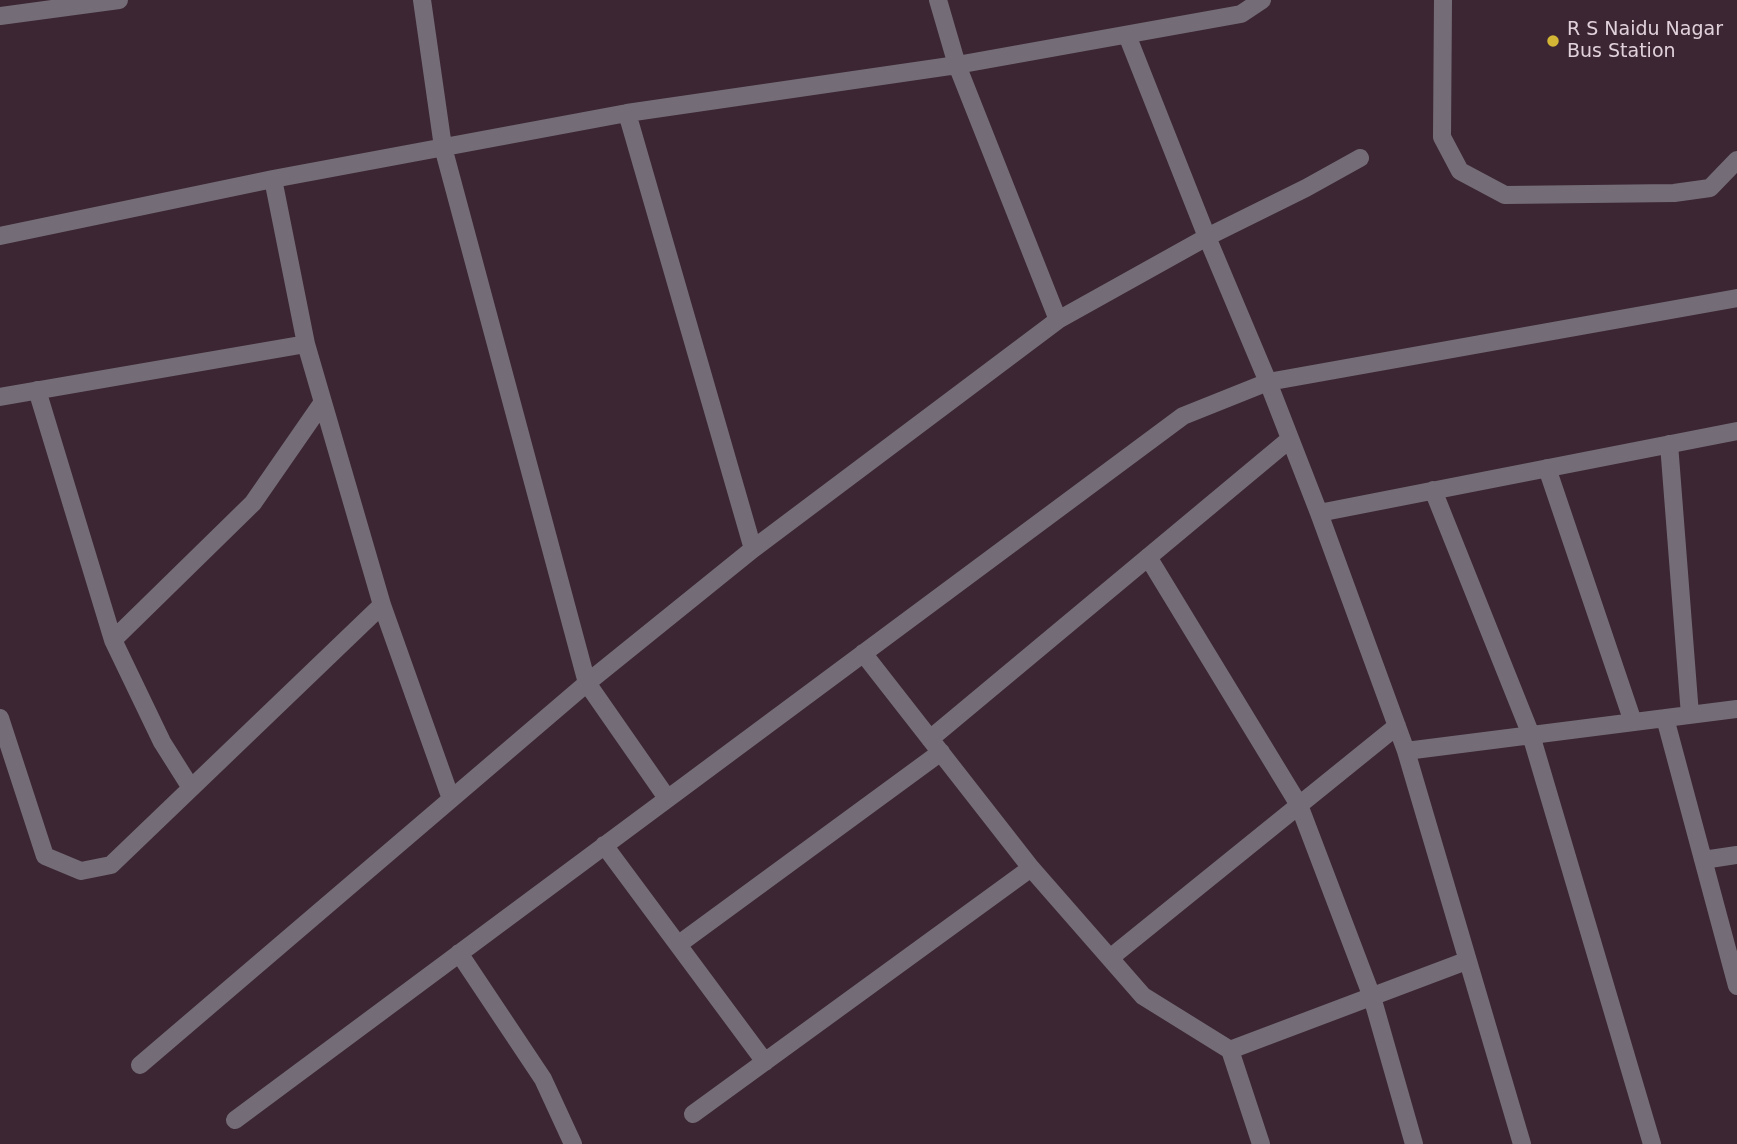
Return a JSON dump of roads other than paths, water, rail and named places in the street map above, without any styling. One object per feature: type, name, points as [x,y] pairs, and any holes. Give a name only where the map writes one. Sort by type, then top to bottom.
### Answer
[{"type":"street","points":[[0,16],[119,0]]},
{"type":"street","points":[[422,0],[443,147],[587,683],[667,797]]},
{"type":"street","points":[[938,0],[957,65],[1058,320]]},
{"type":"street","points":[[0,236],[273,178],[627,113],[957,65],[1241,14],[1262,0]]},
{"type":"street","points":[[1443,0],[1442,137],[1460,171],[1471,177],[1505,195],[1674,193],[1710,188],[1737,160]]},
{"type":"street","points":[[1127,35],[1206,237],[1268,382],[1406,751],[1522,1144]]},
{"type":"street","points":[[627,113],[753,549]]},
{"type":"street","points":[[140,1065],[587,683],[753,549],[1058,320],[1206,237],[1360,158]]},
{"type":"street","points":[[273,178],[306,344],[382,605],[451,799]]},
{"type":"street","points":[[234,1120],[1183,416],[1268,382],[1737,298]]},
{"type":"street","points":[[0,397],[306,344]]},
{"type":"street","points":[[37,390],[113,640],[162,742],[191,788]]},
{"type":"street","points":[[113,640],[253,503],[323,402]]},
{"type":"street","points":[[1319,513],[1737,431]]},
{"type":"street","points":[[679,944],[935,745],[1149,557],[1290,439]]},
{"type":"street","points":[[1669,444],[1690,715]]},
{"type":"street","points":[[1548,468],[1633,722]]},
{"type":"street","points":[[1433,491],[1531,735],[1652,1144]]},
{"type":"street","points":[[1149,557],[1299,804],[1371,997],[1414,1144]]},
{"type":"street","points":[[0,718],[45,856],[80,871],[110,865],[382,605]]},
{"type":"street","points":[[863,653],[1031,868],[1143,996],[1230,1050],[1261,1144]]},
{"type":"street","points":[[1406,751],[1737,709]]},
{"type":"street","points":[[1665,718],[1737,986]]},
{"type":"street","points":[[1110,958],[1397,726]]},
{"type":"street","points":[[604,845],[765,1062]]},
{"type":"street","points":[[1703,860],[1737,855]]},
{"type":"street","points":[[693,1114],[1031,868]]},
{"type":"street","points":[[459,953],[542,1079],[573,1144]]},
{"type":"street","points":[[1230,1050],[1466,961]]},
{"type":"place","name":"R S Naidu Nagar Bus Station","points":[[1553,41]]}]
